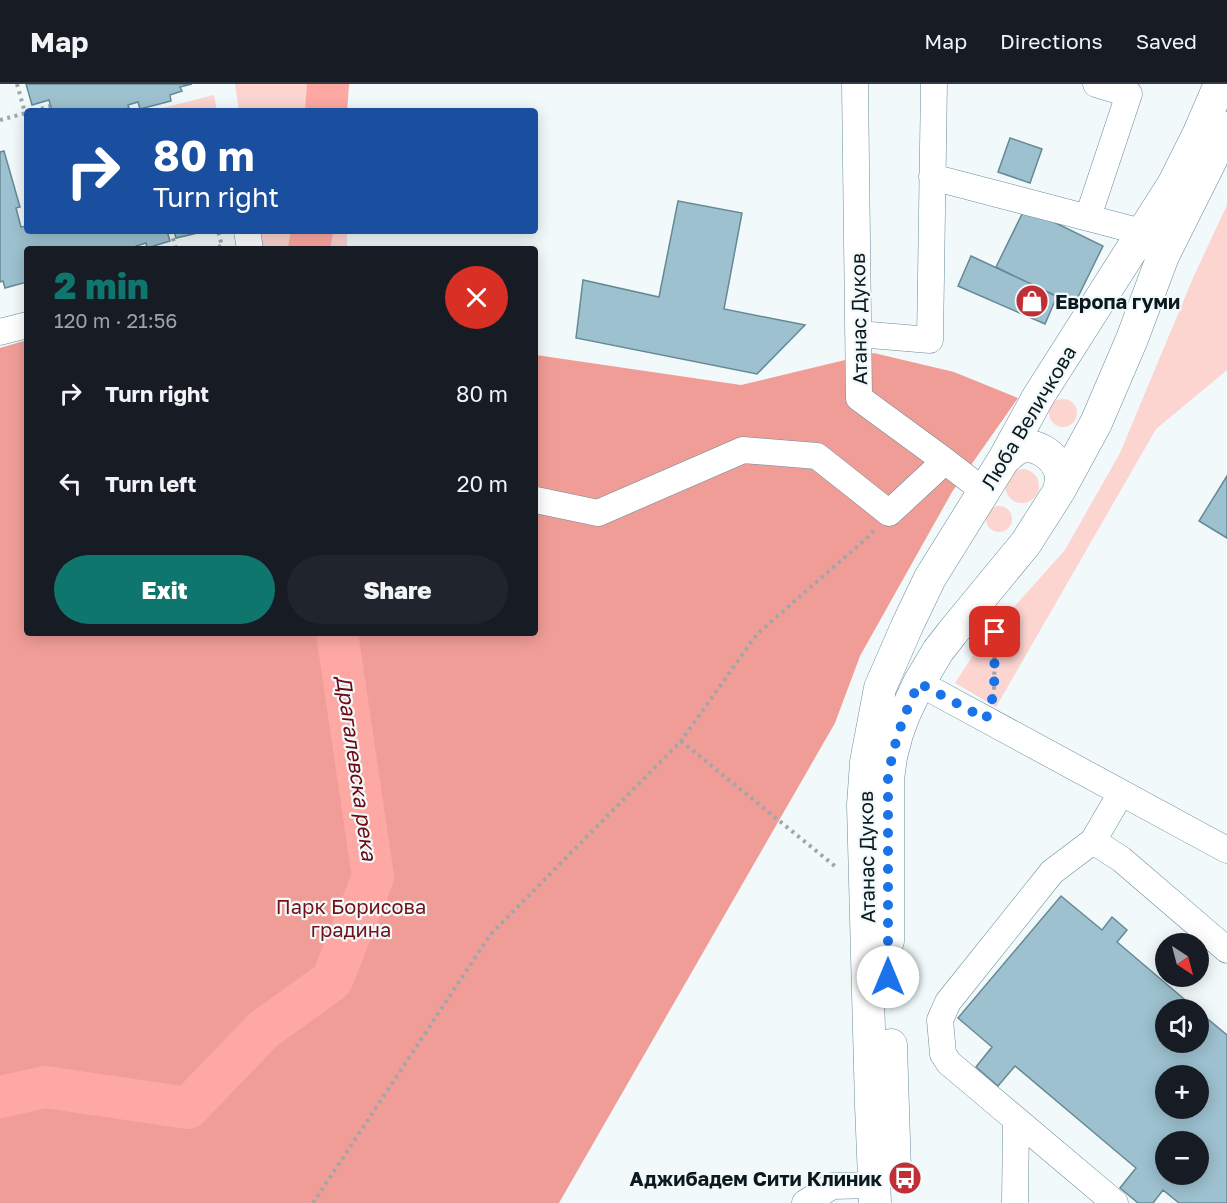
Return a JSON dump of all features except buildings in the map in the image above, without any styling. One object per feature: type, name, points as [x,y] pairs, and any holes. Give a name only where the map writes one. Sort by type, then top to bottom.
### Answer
[{"type":"main road","name":"Люба Величкова","points":[[866,762],[880,688],[930,578],[1004,459],[1038,397],[1174,183],[1220,84]]},
{"type":"main road","points":[[919,683],[938,651],[984,615],[1059,491],[1096,423],[1132,339],[1163,256],[1227,128]]},
{"type":"main road","points":[[1004,459],[1019,448],[1042,450],[1056,463],[1061,474],[1059,491]]},
{"type":"main road","points":[[930,578],[929,598],[938,611],[949,615],[962,613],[984,615]]},
{"type":"main road","name":"Атанас Дуков","points":[[882,1197],[888,977],[888,779],[897,734],[919,683]]},
{"type":"main road","name":"Атанас Дуков","points":[[866,762],[863,805],[871,1106],[882,1197]]},
{"type":"street","name":"Атанас Дуков","points":[[855,84],[858,398],[984,491]]},
{"type":"street","points":[[858,334],[930,340],[934,84]]},
{"type":"street","points":[[1088,217],[1129,94],[1096,84]]},
{"type":"street","points":[[933,177],[1142,232]]},
{"type":"street","points":[[0,332],[24,326]]},
{"type":"street","points":[[538,500],[598,513],[743,450],[817,456],[889,513],[945,461]]},
{"type":"street","points":[[919,683],[1227,850]]},
{"type":"street","points":[[1114,1203],[949,1064],[943,1054],[940,1020],[948,1002],[1052,872],[1093,841],[1121,793]]},
{"type":"street","points":[[1093,841],[1121,859],[1227,950]]},
{"type":"street","points":[[1015,1203],[1016,1120]]},
{"type":"street","points":[[805,1203],[832,1186],[882,1197]]},
{"type":"path","points":[[17,84],[24,108]]},
{"type":"path","points":[[44,108],[50,106]]},
{"type":"path","points":[[0,120],[24,114]]},
{"type":"path","points":[[313,1203],[490,935],[681,741],[756,634],[868,537],[889,513]]},
{"type":"path","points":[[984,615],[994,693],[986,719]]},
{"type":"path","points":[[681,741],[836,867]]},
{"type":"shaded area","points":[[235,84],[345,84],[346,108],[239,108]]},
{"type":"shaded area","points":[[214,95],[216,108],[163,108]]},
{"type":"shaded area","points":[[1227,205],[1227,370],[1156,429],[996,707],[955,683],[979,646],[1065,550],[1120,453],[1193,278]]},
{"type":"shaded area","points":[[258,234],[347,234],[347,246],[260,246]]},
{"type":"shaded area","points":[[1063,399],[1073,403],[1077,413],[1073,423],[1063,427],[1053,423],[1049,413],[1053,403]]},
{"type":"shaded area","points":[[1022,469],[1034,474],[1039,486],[1034,498],[1022,503],[1010,498],[1005,486],[1010,474]]},
{"type":"shaded area","points":[[999,506],[1008,510],[1012,519],[1008,528],[999,532],[990,528],[986,519],[990,510]]},
{"type":"green space","name":"Парк Борисова градина","points":[[24,341],[24,636],[538,636],[538,355],[741,385],[874,353],[954,372],[1018,398],[952,492],[860,656],[835,723],[559,1203],[0,1203],[0,348]]},
{"type":"waterway","name":"Драгалевска река","points":[[326,108],[328,84]]},
{"type":"waterway","name":"Драгалевска река","points":[[310,246],[312,234]]},
{"type":"waterway","name":"Драгалевска река","points":[[0,1097],[45,1087],[188,1108],[263,1030],[332,980],[373,877],[337,636]]},
{"type":"place","name":"Европа гуми","points":[[1032,301]]},
{"type":"place","name":"Аджибадем Сити Клиник","points":[[905,1178]]},
{"type":"route","points":[[888,977],[888,779],[897,734],[919,683],[986,719],[994,693],[995,632]]}]
